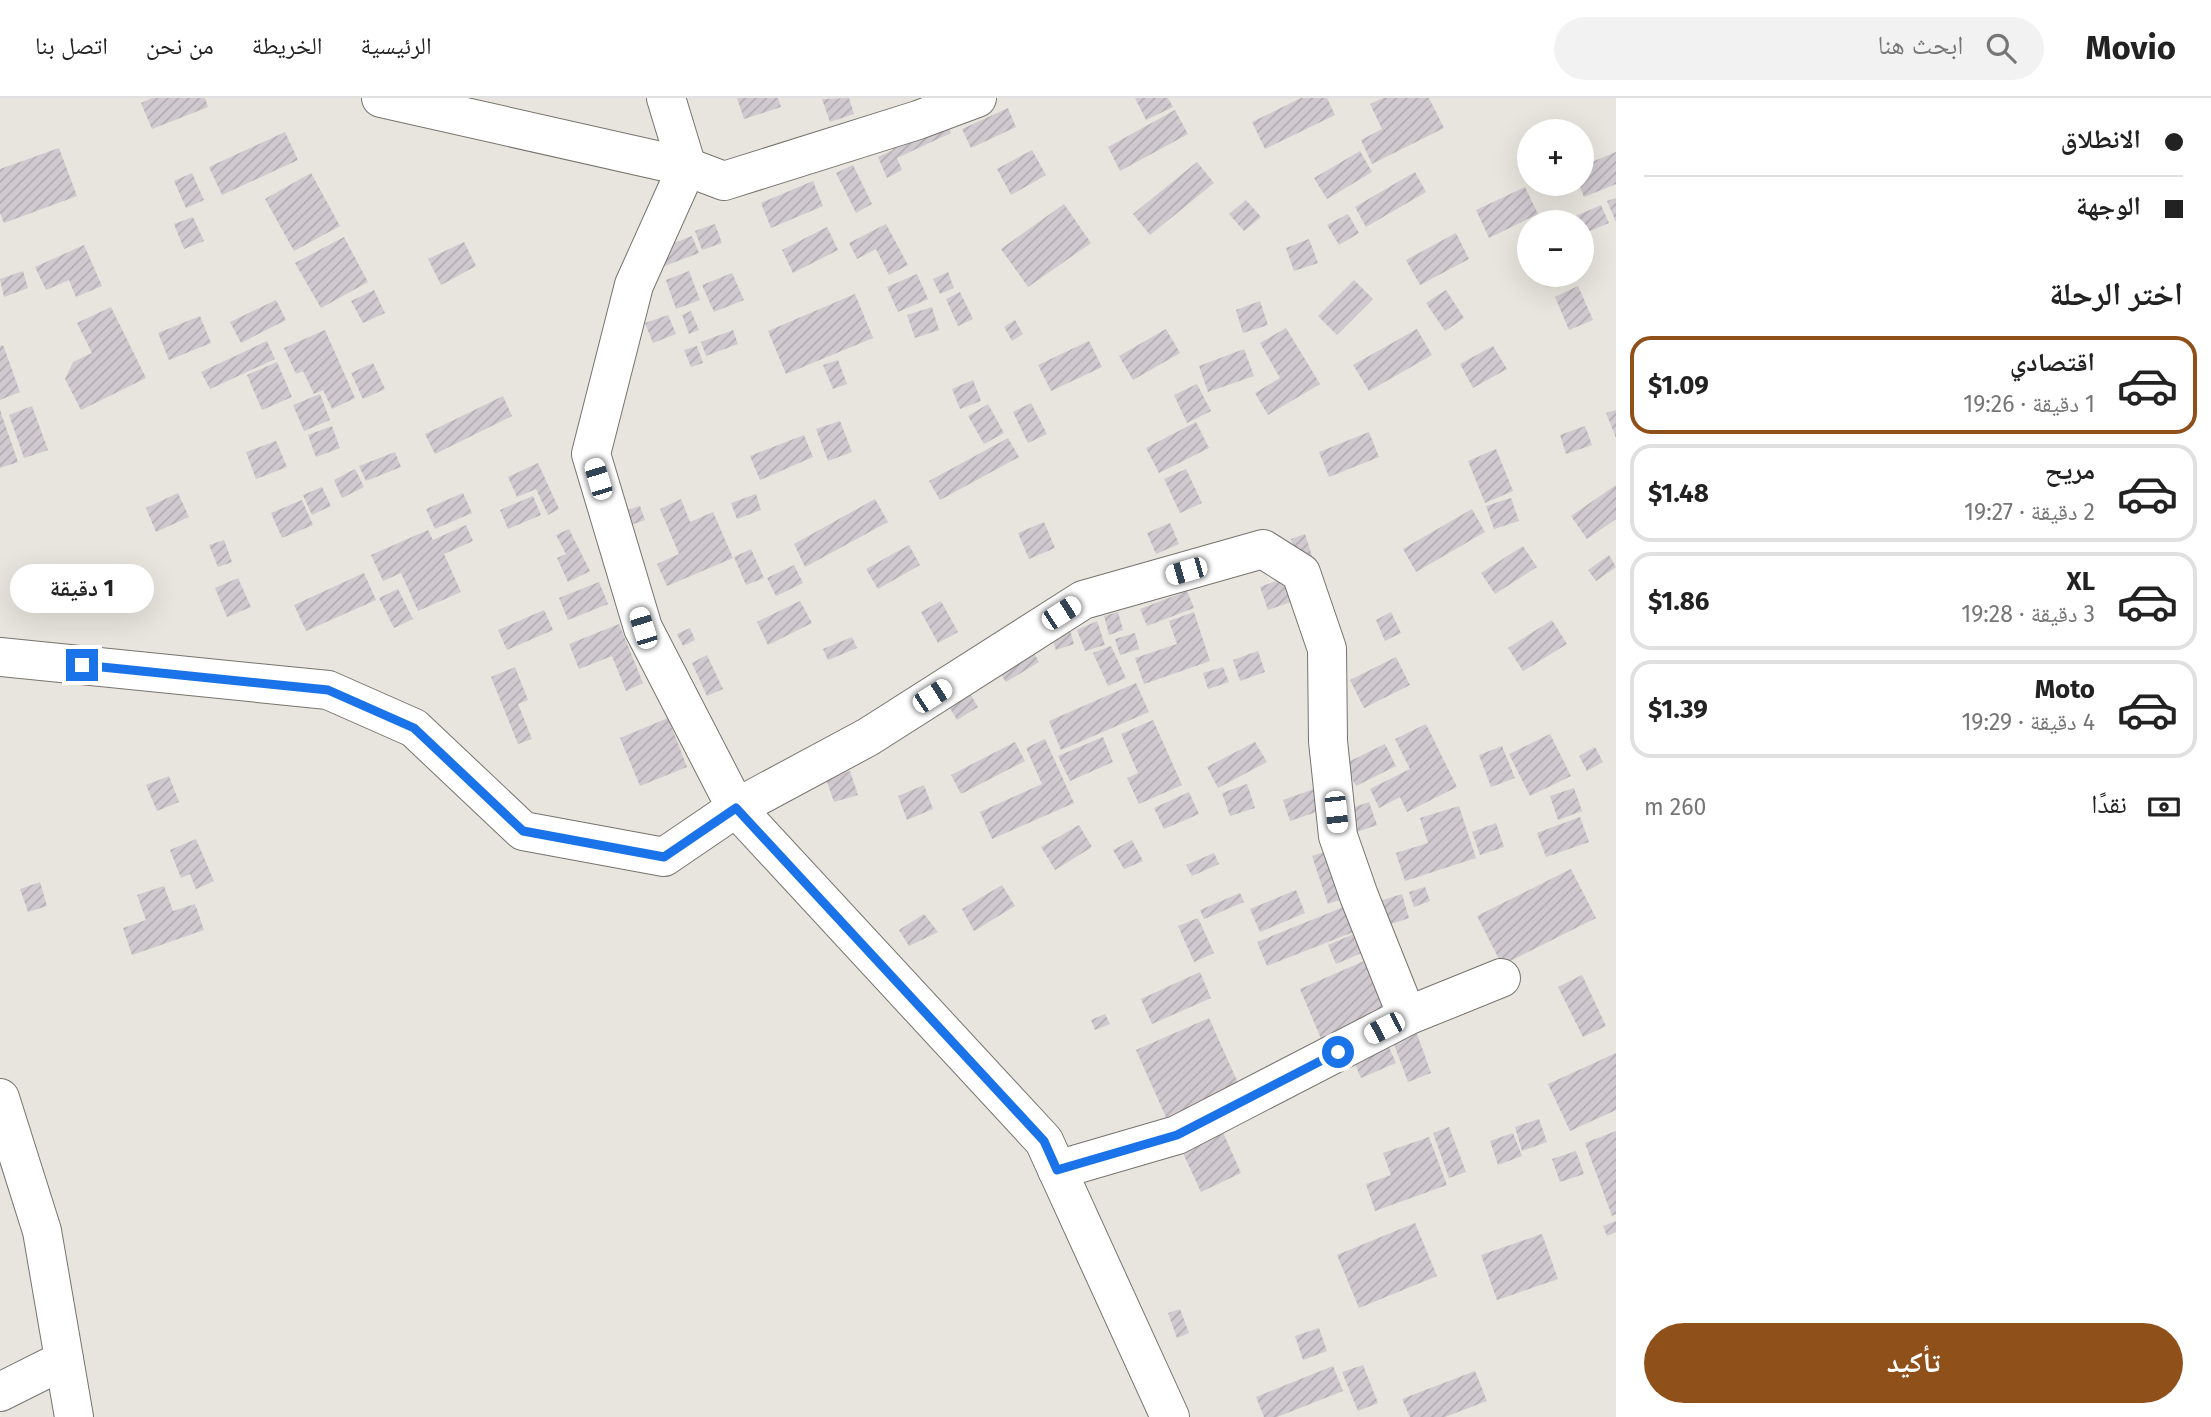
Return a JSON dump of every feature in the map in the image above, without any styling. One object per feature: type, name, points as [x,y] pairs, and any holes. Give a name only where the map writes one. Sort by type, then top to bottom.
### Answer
[{"type":"street","points":[[381,98],[687,167],[724,181],[918,120],[977,98]]},
{"type":"street","points":[[666,98],[687,167],[634,285],[591,454],[643,628],[736,808],[1044,1141],[1170,1417]]},
{"type":"street","points":[[0,657],[328,690],[414,728],[523,831],[664,857],[736,808],[868,737],[1083,600],[1263,549],[1301,573],[1327,649],[1328,741],[1338,836],[1359,896],[1408,1016]]},
{"type":"street","points":[[1057,1170],[1177,1135],[1408,1016],[1501,978]]},
{"type":"street","points":[[0,1098],[42,1231],[74,1417]]},
{"type":"street","points":[[0,1392],[64,1360]]},
{"type":"building","points":[[152,98],[205,98],[208,107],[152,129],[141,103]]},
{"type":"building","points":[[737,98],[778,98],[781,107],[744,119]]},
{"type":"building","points":[[849,98],[854,114],[830,122],[822,99]]},
{"type":"building","points":[[1135,98],[1168,98],[1173,107],[1146,120]]},
{"type":"building","points":[[1301,98],[1327,98],[1335,115],[1265,149],[1252,122]]},
{"type":"building","points":[[1383,98],[1429,98],[1444,128],[1372,164],[1361,140],[1382,129],[1370,104]]},
{"type":"building","points":[[1008,108],[1016,127],[971,148],[962,129]]},
{"type":"building","points":[[1175,110],[1188,134],[1120,171],[1108,147]]},
{"type":"building","points":[[943,116],[951,133],[897,158],[902,170],[887,178],[878,157],[893,150],[889,140]]},
{"type":"building","points":[[285,132],[298,160],[222,195],[209,167]]},
{"type":"building","points":[[59,148],[77,196],[4,223],[0,213],[0,169]]},
{"type":"building","points":[[1032,150],[1046,175],[1011,195],[997,169]]},
{"type":"building","points":[[1360,151],[1372,172],[1327,199],[1314,178]]},
{"type":"building","points":[[1616,152],[1616,184],[1594,193],[1594,161]]},
{"type":"building","points":[[1197,162],[1214,183],[1150,235],[1133,214]]},
{"type":"building","points":[[853,165],[872,204],[856,213],[836,173]]},
{"type":"building","points":[[1415,172],[1426,192],[1366,227],[1355,207]]},
{"type":"building","points":[[192,173],[204,200],[186,208],[174,181]]},
{"type":"building","points":[[311,173],[340,226],[294,251],[265,199]]},
{"type":"building","points":[[813,181],[823,206],[771,228],[761,203]]},
{"type":"building","points":[[1517,191],[1517,196],[1529,196],[1536,210],[1517,210],[1517,224],[1489,238],[1476,210]]},
{"type":"building","points":[[1616,198],[1616,222],[1607,201]]},
{"type":"building","points":[[1246,200],[1261,217],[1244,231],[1229,214]]},
{"type":"building","points":[[1064,204],[1091,243],[1028,287],[1001,249]]},
{"type":"building","points":[[1601,205],[1609,223],[1594,229],[1594,210],[1590,210]]},
{"type":"building","points":[[1348,214],[1359,233],[1339,245],[1327,225]]},
{"type":"building","points":[[193,217],[204,241],[184,249],[174,224]]},
{"type":"building","points":[[715,224],[722,243],[702,250],[695,231]]},
{"type":"building","points":[[886,224],[908,265],[889,275],[876,249],[857,259],[849,243]]},
{"type":"building","points":[[827,227],[838,250],[793,273],[782,250]]},
{"type":"building","points":[[1456,233],[1469,259],[1420,285],[1406,260]]},
{"type":"building","points":[[692,236],[699,253],[662,267],[656,250]]},
{"type":"building","points":[[344,237],[368,282],[321,308],[295,263]]},
{"type":"building","points":[[1309,239],[1318,263],[1294,271],[1286,248]]},
{"type":"building","points":[[464,242],[476,266],[441,285],[428,259]]},
{"type":"building","points":[[84,245],[102,286],[76,297],[69,280],[46,290],[35,267]]},
{"type":"building","points":[[23,271],[28,288],[4,297],[0,279]]},
{"type":"building","points":[[689,271],[700,300],[676,309],[666,280]]},
{"type":"building","points":[[948,272],[954,288],[940,294],[933,279]]},
{"type":"building","points":[[732,273],[744,300],[714,312],[702,285]]},
{"type":"building","points":[[917,274],[928,299],[898,312],[887,287]]},
{"type":"building","points":[[1354,280],[1373,299],[1337,335],[1318,316]]},
{"type":"building","points":[[1578,287],[1593,320],[1569,330],[1555,297]]},
{"type":"building","points":[[374,290],[385,313],[363,323],[351,301]]},
{"type":"building","points":[[1446,290],[1464,318],[1445,331],[1426,303]]},
{"type":"building","points":[[960,292],[973,319],[958,326],[946,299]]},
{"type":"building","points":[[855,294],[873,338],[786,374],[768,331]]},
{"type":"building","points":[[276,300],[286,320],[241,343],[230,322]]},
{"type":"building","points":[[1260,301],[1268,325],[1243,333],[1236,310]]},
{"type":"building","points":[[111,307],[146,378],[81,410],[65,379],[73,362],[92,353],[77,323]]},
{"type":"building","points":[[932,307],[939,330],[915,338],[907,315]]},
{"type":"building","points":[[691,311],[699,330],[689,334],[682,315]]},
{"type":"building","points":[[668,315],[676,334],[653,343],[645,323]]},
{"type":"building","points":[[200,316],[211,343],[169,360],[158,333]]},
{"type":"building","points":[[1015,320],[1023,334],[1012,341],[1004,327]]},
{"type":"building","points":[[1286,328],[1320,384],[1268,415],[1255,393],[1280,378],[1260,343]]},
{"type":"building","points":[[1166,329],[1180,353],[1133,380],[1119,356]]},
{"type":"building","points":[[1417,329],[1432,355],[1369,391],[1353,365]]},
{"type":"building","points":[[325,330],[355,398],[332,409],[323,390],[314,394],[303,371],[296,374],[284,348]]},
{"type":"building","points":[[733,330],[738,344],[706,356],[701,342]]},
{"type":"building","points":[[267,341],[275,359],[210,389],[201,372]]},
{"type":"building","points":[[1089,341],[1102,367],[1051,391],[1038,365]]},
{"type":"building","points":[[3,345],[20,392],[0,400],[0,346]]},
{"type":"building","points":[[697,346],[703,363],[691,367],[684,350]]},
{"type":"building","points":[[1493,346],[1507,369],[1473,388],[1460,364]]},
{"type":"building","points":[[1244,349],[1254,376],[1208,392],[1199,366]]},
{"type":"building","points":[[838,360],[847,384],[833,389],[823,365]]},
{"type":"building","points":[[277,362],[292,397],[262,410],[247,375]]},
{"type":"building","points":[[373,363],[385,389],[363,399],[351,373]]},
{"type":"building","points":[[973,380],[981,401],[960,409],[952,389]]},
{"type":"building","points":[[1197,384],[1211,411],[1187,423],[1174,395]]},
{"type":"building","points":[[320,394],[330,420],[304,431],[293,405]]},
{"type":"building","points":[[503,396],[512,416],[435,454],[425,434]]},
{"type":"building","points":[[1031,403],[1047,434],[1028,443],[1013,412]]},
{"type":"building","points":[[988,404],[1004,433],[984,444],[968,416]]},
{"type":"building","points":[[32,406],[48,450],[24,458],[9,415]]},
{"type":"building","points":[[0,410],[18,462],[0,468]]},
{"type":"building","points":[[1616,410],[1616,438],[1606,413]]},
{"type":"building","points":[[840,421],[852,452],[828,461],[816,429]]},
{"type":"building","points":[[1196,422],[1209,448],[1159,473],[1146,448]]},
{"type":"building","points":[[332,426],[340,448],[316,457],[308,435]]},
{"type":"building","points":[[1585,426],[1592,445],[1566,454],[1560,435]]},
{"type":"building","points":[[1369,432],[1379,457],[1329,477],[1319,452]]},
{"type":"building","points":[[804,435],[813,457],[760,480],[750,456]]},
{"type":"building","points":[[1008,438],[1019,457],[940,500],[929,481]]},
{"type":"building","points":[[276,441],[287,467],[256,479],[246,452]]},
{"type":"building","points":[[1496,449],[1513,491],[1485,503],[1468,461]]},
{"type":"building","points":[[395,452],[401,467],[366,481],[359,466]]},
{"type":"building","points":[[538,463],[559,509],[548,515],[536,489],[517,497],[508,477]]},
{"type":"building","points":[[355,469],[364,487],[342,498],[334,480]]},
{"type":"building","points":[[1186,469],[1202,503],[1180,513],[1164,479]]},
{"type":"building","points":[[1616,485],[1616,519],[1587,539],[1571,516]]},
{"type":"building","points":[[322,487],[331,506],[312,515],[303,495]]},
{"type":"building","points":[[178,493],[189,517],[156,532],[146,508]]},
{"type":"building","points":[[463,493],[472,513],[435,529],[426,509]]},
{"type":"building","points":[[756,494],[761,510],[737,519],[731,503]]},
{"type":"building","points":[[533,496],[541,515],[508,529],[500,510]]},
{"type":"building","points":[[1511,498],[1519,521],[1494,529],[1486,506]]},
{"type":"building","points":[[681,499],[690,522],[713,512],[733,558],[667,586],[657,564],[679,554],[660,509]]},
{"type":"building","points":[[875,499],[888,522],[805,567],[794,544]]},
{"type":"building","points":[[302,500],[313,525],[282,538],[271,513]]},
{"type":"building","points":[[640,506],[645,520],[625,527],[620,512]]},
{"type":"building","points":[[1472,509],[1485,532],[1416,572],[1403,549]]},
{"type":"building","points":[[1044,522],[1055,548],[1029,559],[1018,533]]},
{"type":"building","points":[[1170,523],[1179,544],[1156,554],[1147,533]]},
{"type":"building","points":[[466,525],[473,541],[444,554],[461,592],[418,611],[401,573],[383,581],[371,555],[428,530],[433,540]]},
{"type":"building","points":[[569,529],[590,571],[568,582],[557,558],[566,554],[556,535]]},
{"type":"building","points":[[1305,534],[1312,556],[1298,561],[1291,539]]},
{"type":"building","points":[[224,540],[232,562],[218,567],[209,545]]},
{"type":"building","points":[[909,545],[920,565],[878,589],[866,569]]},
{"type":"building","points":[[1523,546],[1537,567],[1495,594],[1481,573]]},
{"type":"building","points":[[751,549],[764,578],[746,585],[734,557]]},
{"type":"building","points":[[1609,555],[1616,567],[1596,581],[1588,570]]},
{"type":"building","points":[[794,565],[803,583],[776,596],[767,578]]},
{"type":"building","points":[[364,573],[376,600],[306,631],[294,605]]},
{"type":"building","points":[[238,578],[251,607],[227,617],[215,588]]},
{"type":"building","points":[[1284,578],[1291,602],[1268,610],[1260,587]]},
{"type":"building","points":[[599,582],[608,604],[568,620],[559,598]]},
{"type":"building","points":[[398,589],[413,619],[394,628],[379,598]]},
{"type":"building","points":[[1187,591],[1194,608],[1147,626],[1140,609]]},
{"type":"building","points":[[800,601],[812,623],[768,645],[757,622]]},
{"type":"building","points":[[941,601],[958,632],[938,643],[921,612]]},
{"type":"building","points":[[544,610],[553,630],[507,650],[498,630]]},
{"type":"building","points":[[1118,612],[1123,630],[1109,635],[1104,616]]},
{"type":"building","points":[[1194,612],[1210,661],[1144,684],[1135,658],[1177,644],[1169,621]]},
{"type":"building","points":[[1391,612],[1401,633],[1385,641],[1376,620]]},
{"type":"building","points":[[1552,620],[1567,644],[1523,671],[1508,648]]},
{"type":"building","points":[[1097,621],[1105,645],[1085,651],[1077,630]]},
{"type":"building","points":[[619,624],[643,683],[626,691],[612,656],[579,669],[569,644]]},
{"type":"building","points":[[1069,627],[1074,644],[1056,650],[1050,633]]},
{"type":"building","points":[[690,628],[695,640],[683,646],[677,634]]},
{"type":"building","points":[[1135,633],[1139,649],[1120,655],[1115,639]]},
{"type":"building","points":[[852,637],[857,648],[828,660],[823,649]]},
{"type":"building","points":[[1111,646],[1126,678],[1108,686],[1093,653]]},
{"type":"building","points":[[1030,647],[1039,662],[1006,682],[996,667]]},
{"type":"building","points":[[1258,651],[1265,672],[1240,681],[1233,660]]},
{"type":"building","points":[[707,655],[723,689],[707,696],[692,663]]},
{"type":"building","points":[[1396,657],[1410,685],[1364,708],[1350,680]]},
{"type":"building","points":[[515,667],[528,700],[518,704],[532,739],[518,744],[491,677]]},
{"type":"building","points":[[1223,667],[1229,682],[1208,689],[1203,673]]},
{"type":"building","points":[[1136,683],[1149,712],[1061,750],[1049,721]]},
{"type":"building","points":[[969,692],[978,707],[957,720],[948,705]]},
{"type":"building","points":[[668,718],[687,767],[640,786],[620,738]]},
{"type":"building","points":[[1153,720],[1182,785],[1139,804],[1127,778],[1138,773],[1121,734]]},
{"type":"building","points":[[1426,724],[1457,787],[1407,812],[1400,797],[1379,808],[1370,789],[1410,769],[1395,739]]},
{"type":"building","points":[[1550,734],[1571,776],[1530,796],[1509,754]]},
{"type":"building","points":[[1103,737],[1113,762],[1070,781],[1058,756]]},
{"type":"building","points":[[1045,739],[1074,803],[992,839],[980,812],[1042,784],[1026,748]]},
{"type":"building","points":[[1015,742],[1025,761],[961,794],[951,775]]},
{"type":"building","points":[[1255,742],[1267,762],[1218,788],[1207,767]]},
{"type":"building","points":[[1385,744],[1396,766],[1356,786],[1344,764]]},
{"type":"building","points":[[1502,746],[1515,778],[1491,787],[1479,755]]},
{"type":"building","points":[[1595,747],[1603,762],[1587,771],[1579,756]]},
{"type":"building","points":[[850,771],[858,795],[834,802],[826,779]]},
{"type":"building","points":[[169,776],[179,802],[157,811],[146,785]]},
{"type":"building","points":[[1247,784],[1255,808],[1230,816],[1222,793]]},
{"type":"building","points":[[924,785],[933,809],[907,820],[898,796]]},
{"type":"building","points":[[1574,788],[1582,811],[1558,820],[1550,796]]},
{"type":"building","points":[[1314,789],[1322,810],[1290,821],[1283,800]]},
{"type":"building","points":[[1189,792],[1199,814],[1164,829],[1154,808]]},
{"type":"building","points":[[1369,802],[1377,825],[1354,833],[1346,810]]},
{"type":"building","points":[[1459,806],[1476,858],[1405,881],[1396,853],[1428,843],[1420,818]]},
{"type":"building","points":[[1580,817],[1589,842],[1546,857],[1537,833]]},
{"type":"building","points":[[1496,823],[1504,847],[1480,855],[1472,832]]},
{"type":"building","points":[[1079,825],[1092,847],[1055,870],[1041,847]]},
{"type":"building","points":[[196,839],[214,881],[196,889],[190,874],[181,878],[170,850]]},
{"type":"building","points":[[1132,840],[1143,861],[1124,869],[1113,850]]},
{"type":"building","points":[[1334,849],[1349,897],[1328,904],[1312,856]]},
{"type":"building","points":[[1214,853],[1219,864],[1192,876],[1186,865]]},
{"type":"building","points":[[1571,869],[1596,918],[1502,965],[1477,916]]},
{"type":"building","points":[[40,882],[47,906],[28,912],[20,889]]},
{"type":"building","points":[[1002,885],[1015,906],[974,931],[962,909]]},
{"type":"building","points":[[164,886],[173,911],[195,904],[204,930],[132,955],[123,928],[146,920],[137,895]]},
{"type":"building","points":[[1425,887],[1430,901],[1414,907],[1409,892]]},
{"type":"building","points":[[1296,890],[1305,913],[1260,932],[1250,909]]},
{"type":"building","points":[[1240,893],[1244,902],[1204,919],[1200,910]]},
{"type":"building","points":[[1402,894],[1409,918],[1385,926],[1377,902]]},
{"type":"building","points":[[1346,906],[1356,931],[1267,966],[1257,942]]},
{"type":"building","points":[[924,914],[938,932],[909,946],[899,930]]},
{"type":"building","points":[[1198,918],[1214,953],[1194,962],[1178,926]]},
{"type":"building","points":[[1356,933],[1364,952],[1336,964],[1328,945]]},
{"type":"building","points":[[1371,958],[1394,1010],[1322,1041],[1300,989]]},
{"type":"building","points":[[1200,972],[1211,998],[1152,1024],[1141,999]]},
{"type":"building","points":[[1582,975],[1606,1026],[1583,1037],[1558,987]]},
{"type":"building","points":[[1105,1014],[1110,1024],[1095,1030],[1091,1020]]},
{"type":"building","points":[[1209,1018],[1243,1094],[1170,1126],[1136,1050]]},
{"type":"building","points":[[1416,1031],[1431,1073],[1408,1082],[1392,1039]]},
{"type":"building","points":[[1387,1043],[1396,1063],[1361,1078],[1353,1059]]},
{"type":"building","points":[[1616,1053],[1616,1110],[1570,1131],[1548,1084]]},
{"type":"building","points":[[1539,1119],[1547,1142],[1522,1151],[1515,1127]]},
{"type":"building","points":[[1449,1127],[1466,1172],[1449,1178],[1433,1133]]},
{"type":"building","points":[[1222,1130],[1241,1173],[1201,1192],[1181,1149]]},
{"type":"building","points":[[1616,1131],[1616,1214],[1612,1216],[1585,1143]]},
{"type":"building","points":[[1513,1133],[1522,1156],[1498,1165],[1490,1141]]},
{"type":"building","points":[[1429,1137],[1447,1185],[1375,1211],[1366,1184],[1391,1175],[1383,1153]]},
{"type":"building","points":[[1576,1151],[1584,1174],[1560,1182],[1552,1159]]},
{"type":"building","points":[[1616,1221],[1616,1232],[1607,1236],[1603,1226]]},
{"type":"building","points":[[1415,1223],[1437,1276],[1359,1308],[1337,1255]]},
{"type":"building","points":[[1542,1234],[1558,1279],[1497,1300],[1481,1255]]},
{"type":"building","points":[[1180,1309],[1189,1333],[1177,1338],[1168,1313]]},
{"type":"building","points":[[1319,1328],[1327,1351],[1303,1360],[1295,1336]]},
{"type":"building","points":[[1363,1365],[1378,1403],[1358,1411],[1342,1372]]},
{"type":"building","points":[[1333,1366],[1343,1391],[1277,1417],[1264,1417],[1256,1397]]},
{"type":"building","points":[[1475,1371],[1487,1401],[1445,1417],[1410,1417],[1402,1399]]},
{"type":"route","points":[[82,665],[328,690],[414,728],[523,831],[664,857],[736,808],[1044,1141],[1057,1170],[1177,1135],[1338,1052]]}]
